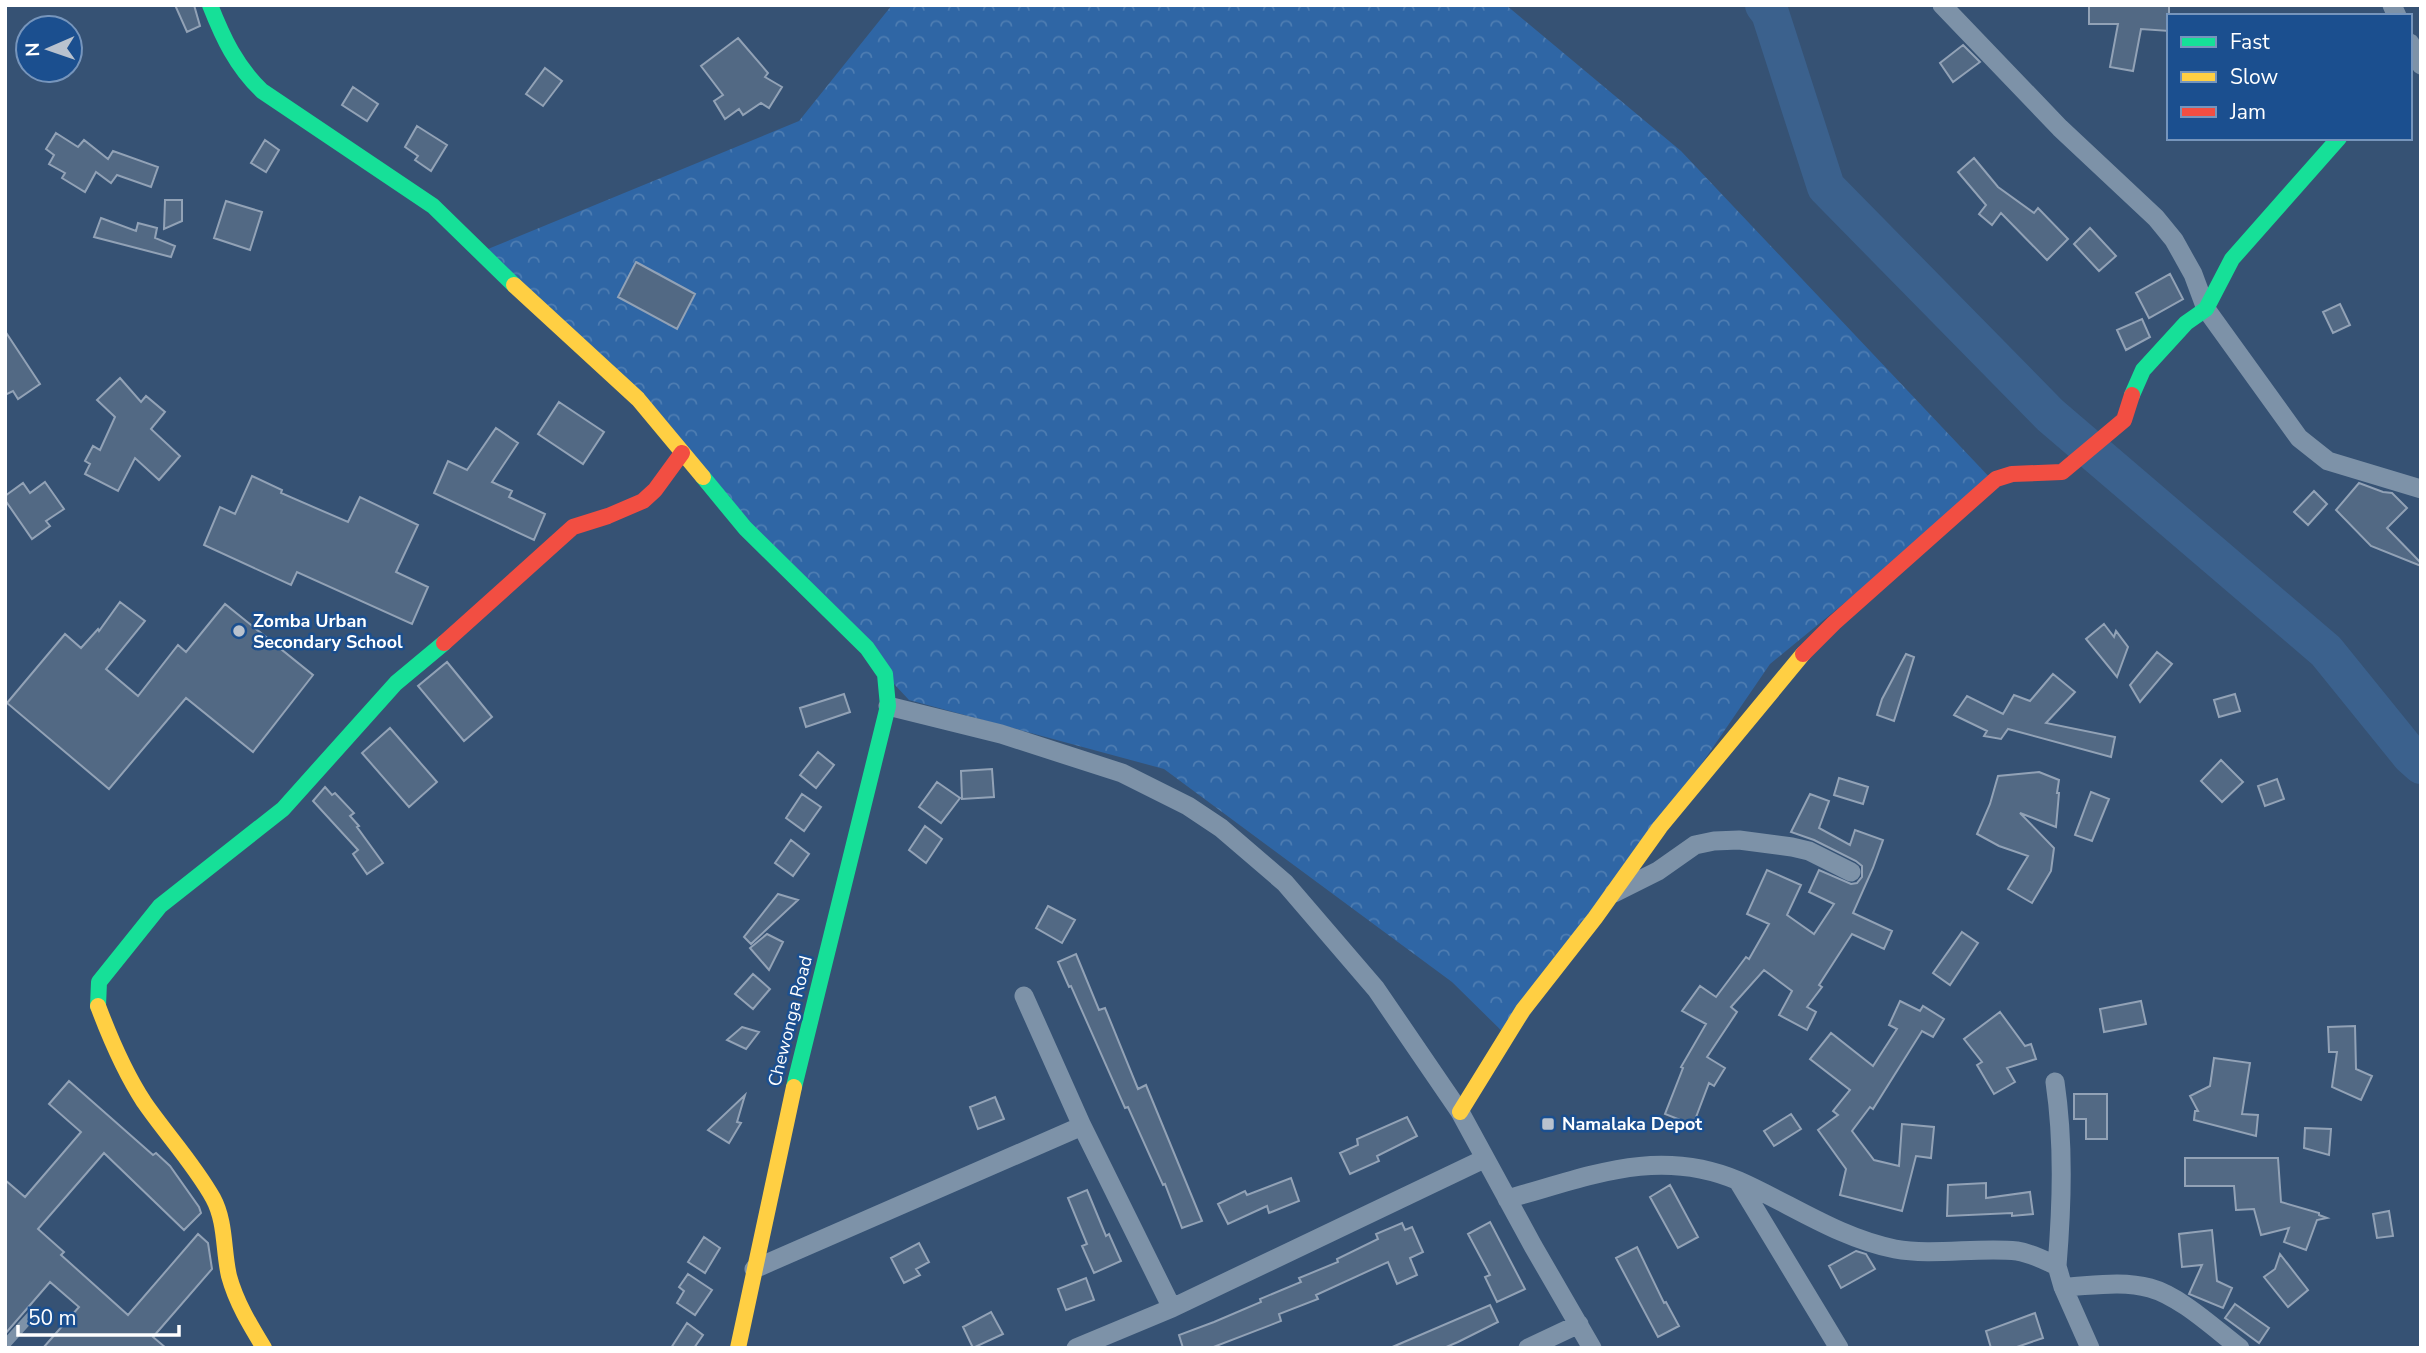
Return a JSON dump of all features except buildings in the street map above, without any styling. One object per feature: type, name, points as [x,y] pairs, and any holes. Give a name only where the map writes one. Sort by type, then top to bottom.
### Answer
[{"type":"street","points":[[210,5],[230,56],[262,91],[433,206],[551,320],[638,399],[745,528],[867,648],[885,674],[888,706],[1001,734],[1122,773],[1188,806],[1221,828],[1285,883],[1376,989],[1460,1112],[1592,1348]]},
{"type":"street","points":[[1942,5],[2060,128],[2156,218],[2174,240],[2193,274],[2206,309],[2299,438],[2317,454],[2350,469],[2421,489]]},
{"type":"street","points":[[1460,1112],[1523,1010],[1660,827],[1795,662],[1834,623],[1996,479],[2018,472],[2062,472],[2124,421],[2143,370],[2186,323],[2206,309],[2238,252],[2337,140]]},
{"type":"street","points":[[264,1348],[235,1294],[229,1275],[223,1227],[214,1199],[143,1100],[107,1030],[97,1002],[99,982],[160,906],[283,809],[396,683],[573,527],[643,501],[655,490],[682,453]]},
{"type":"street","name":"Chewonga Road","points":[[738,1348],[799,1061],[888,706]]},
{"type":"street","points":[[1610,895],[1658,871],[1695,845],[1714,841],[1752,841],[1792,847],[1809,851],[1851,872]]},
{"type":"street","points":[[1024,996],[1082,1126],[1172,1308]]},
{"type":"street","points":[[2055,1082],[2059,1108],[2062,1186],[2057,1266],[2063,1287],[2090,1348]]},
{"type":"street","points":[[754,1269],[1082,1126]]},
{"type":"street","points":[[1076,1348],[1172,1308],[1484,1159]]},
{"type":"street","points":[[1507,1199],[1606,1171],[1646,1164],[1686,1166],[1737,1180],[1864,1241],[1898,1250],[2019,1252],[2057,1266]]},
{"type":"street","points":[[1737,1180],[1839,1348]]},
{"type":"street","points":[[2063,1287],[2116,1284],[2150,1288],[2180,1303],[2240,1348]]},
{"type":"street","points":[[1528,1348],[1579,1324]]},
{"type":"lane","points":[[5,1345],[32,1315]]},
{"type":"green space","points":[[892,5],[1506,5],[1681,151],[1993,481],[1770,664],[1512,1041],[1452,982],[1164,769],[909,700],[488,249],[799,121]]},
{"type":"waterway","points":[[1764,5],[1770,13],[1826,187],[2050,415],[2326,651],[2421,765]]},
{"type":"traffic: fast","points":[[210,5],[231,51],[262,91],[433,206],[514,285]]},
{"type":"traffic: fast","points":[[2132,395],[2143,370],[2186,323],[2206,309],[2232,259],[2337,140]]},
{"type":"traffic: fast","points":[[703,477],[745,528],[867,648],[885,674],[888,706],[794,1087]]},
{"type":"traffic: fast","points":[[98,1006],[99,982],[160,906],[283,809],[396,683],[444,643]]},
{"type":"traffic: slow","points":[[514,285],[638,399],[703,477]]},
{"type":"traffic: slow","points":[[1460,1112],[1523,1010],[1595,918],[1660,827],[1803,654]]},
{"type":"traffic: slow","points":[[98,1006],[118,1055],[137,1091],[213,1198],[220,1217],[232,1286],[264,1348]]},
{"type":"traffic: slow","points":[[738,1348],[794,1087]]},
{"type":"traffic: jam","points":[[1803,654],[1834,623],[1996,479],[2012,474],[2062,472],[2124,420],[2132,395]]},
{"type":"traffic: jam","points":[[444,643],[573,527],[643,501],[655,490],[682,453]]},
{"type":"place","name":"Zomba Urban Secondary School","points":[[239,631]]},
{"type":"place","name":"Namalaka Depot","points":[[1548,1124]]}]
